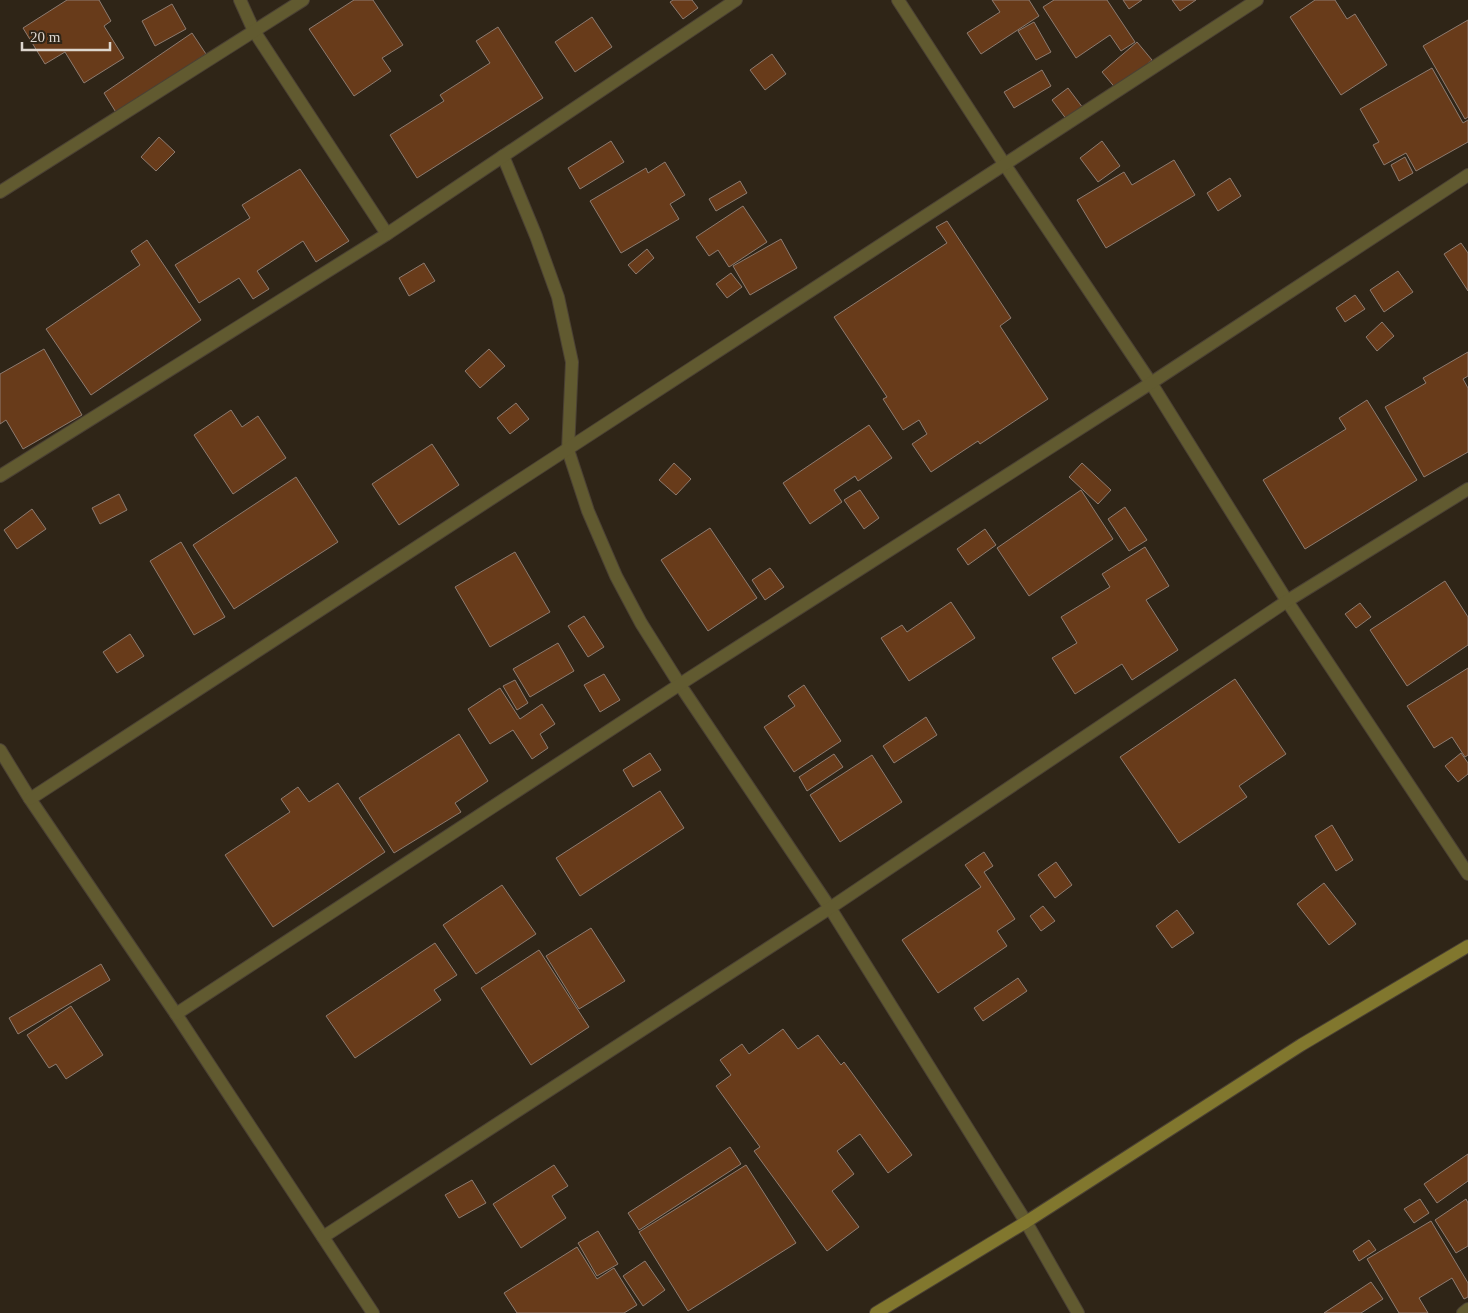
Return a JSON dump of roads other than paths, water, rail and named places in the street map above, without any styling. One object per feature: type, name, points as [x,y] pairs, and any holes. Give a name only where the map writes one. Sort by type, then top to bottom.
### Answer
[{"type":"street","points":[[240,0],[254,31],[387,234]]},
{"type":"street","points":[[0,192],[303,0]]},
{"type":"street","points":[[0,476],[387,234],[736,0]]},
{"type":"street","points":[[898,0],[1151,384],[1286,602],[1468,874]]},
{"type":"street","points":[[30,799],[1258,0]]},
{"type":"street","points":[[503,156],[536,236],[558,297],[572,371],[568,450],[588,511],[616,576],[641,623],[680,685],[830,908],[1026,1222],[1078,1313]]},
{"type":"street","points":[[176,1014],[680,685],[1151,384],[1468,175]]},
{"type":"street","points":[[323,1237],[830,908],[1286,602],[1468,489]]},
{"type":"street","points":[[0,750],[30,799],[176,1014],[373,1313]]},
{"type":"street","points":[[876,1313],[1026,1222],[1301,1045],[1468,946]]},
{"type":"street","points":[[1462,1313],[1468,1309]]}]
